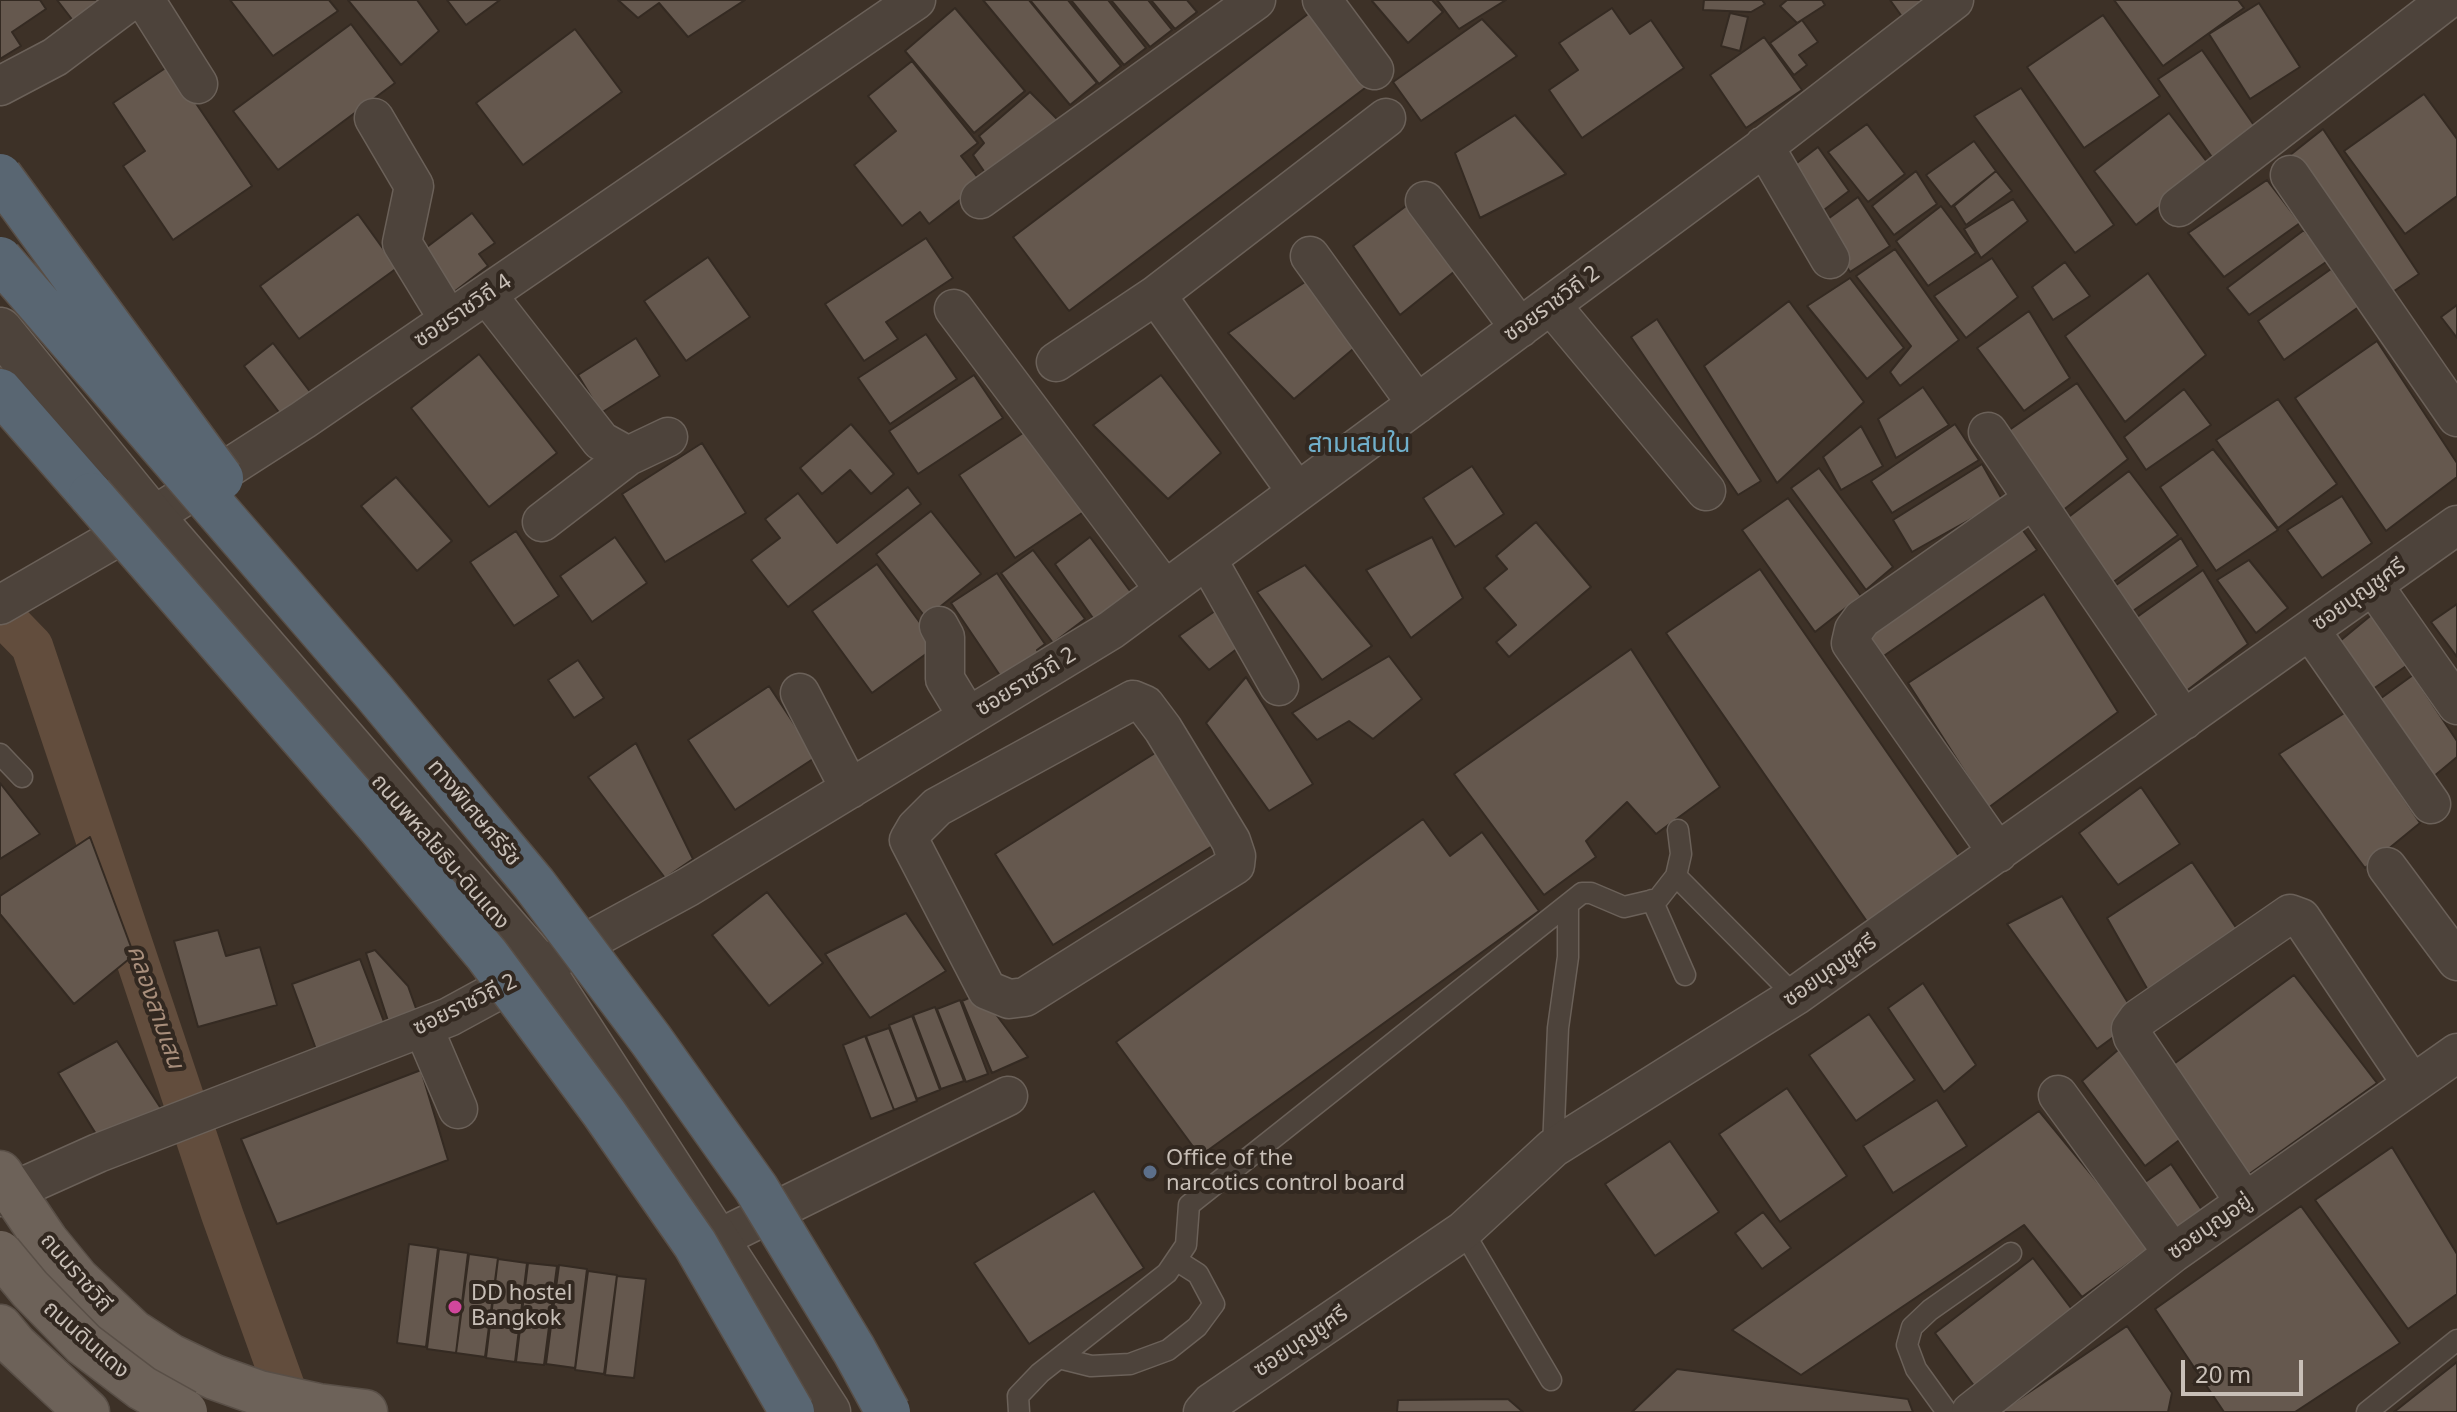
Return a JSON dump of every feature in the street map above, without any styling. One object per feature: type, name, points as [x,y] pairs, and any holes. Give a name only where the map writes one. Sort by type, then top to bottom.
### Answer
[{"type":"highway","points":[[0,176],[375,693]]},
{"type":"highway","name":"ทางพิเศษศรีรัช","points":[[0,259],[375,693],[534,884],[651,1040],[756,1188],[888,1412]]},
{"type":"highway","points":[[0,391],[379,826],[487,955],[604,1113],[695,1244],[792,1412]]},
{"type":"highway","points":[[0,420],[91,495]]},
{"type":"main road","name":"ถนนราชวิถี","points":[[4,1186],[94,1297],[133,1332],[170,1356],[259,1393],[365,1412]]},
{"type":"main road","name":"ถนนดินแดง","points":[[0,1253],[84,1344],[142,1388],[185,1412]]},
{"type":"main road","points":[[8,1336],[87,1412]]},
{"type":"street","points":[[0,86],[55,57],[131,0]]},
{"type":"street","points":[[145,0],[198,84]]},
{"type":"street","name":"ซอยราชวิถี 4","points":[[9,599],[152,517],[487,295],[916,0]]},
{"type":"street","points":[[980,199],[1256,0]]},
{"type":"street","points":[[1322,0],[1374,70]]},
{"type":"street","name":"ซอยราชวิถี 2","points":[[4,1186],[233,1102],[449,1017],[688,887],[850,789],[1111,630],[1764,146],[1954,0]]},
{"type":"street","points":[[2179,207],[2447,0]]},
{"type":"street","points":[[374,118],[414,186],[402,243],[449,320]]},
{"type":"street","points":[[1056,362],[1156,295],[1386,118]]},
{"type":"street","points":[[1764,146],[1830,259]]},
{"type":"street","points":[[2290,175],[2457,417]]},
{"type":"street","points":[[1425,201],[1520,328]]},
{"type":"street","points":[[1310,256],[1417,404]]},
{"type":"street","points":[[487,295],[601,441],[628,456]]},
{"type":"street","points":[[1156,295],[1297,492]]},
{"type":"street","points":[[1551,305],[1706,491]]},
{"type":"street","points":[[954,309],[1165,590]]},
{"type":"street","name":"ถนนพหลโยธิน-ดินแดง","points":[[0,330],[152,517],[540,967],[828,1412]]},
{"type":"street","points":[[1988,432],[2184,720]]},
{"type":"street","points":[[542,522],[628,456],[668,437]]},
{"type":"street","points":[[1998,853],[1851,643],[1854,630],[1862,619],[2032,500]]},
{"type":"street","name":"ซอยบุญชูศรี","points":[[1203,1412],[1211,1403],[1463,1231],[1553,1148],[1795,996],[2457,525]]},
{"type":"street","points":[[1207,559],[1279,686]]},
{"type":"street","points":[[2373,585],[2457,705]]},
{"type":"street","points":[[939,626],[945,637],[945,679],[968,717]]},
{"type":"street","points":[[2310,630],[2431,804]]},
{"type":"street","points":[[800,693],[850,789]]},
{"type":"street","points":[[1133,700],[1145,705],[1163,729],[1231,841],[1236,856],[1235,865],[1025,997],[1009,999],[987,990],[909,840],[916,828],[946,802],[1133,700]]},
{"type":"street","points":[[910,752],[946,802]]},
{"type":"street","points":[[2387,867],[2457,961]]},
{"type":"street","points":[[2245,1202],[2133,1037],[2131,1029],[2138,1019],[2290,914],[2301,918],[2412,1084]]},
{"type":"street","points":[[423,1027],[458,1109]]},
{"type":"street","name":"ซอยบุญอยู่","points":[[1971,1412],[2173,1253],[2457,1053]]},
{"type":"street","points":[[2058,1095],[2173,1253]]},
{"type":"street","points":[[716,1240],[1008,1096]]},
{"type":"lane","points":[[0,754],[22,777]]},
{"type":"lane","points":[[1019,1412],[1018,1396],[1059,1358],[1167,1273],[1186,1245],[1189,1205],[1582,893],[1591,893],[1624,907],[1658,899],[1676,876],[1681,854],[1678,830]]},
{"type":"lane","points":[[1676,876],[1795,996]]},
{"type":"lane","points":[[1652,900],[1685,975]]},
{"type":"lane","points":[[1553,1148],[1558,1028],[1568,957],[1568,905]]},
{"type":"lane","points":[[1463,1231],[1551,1380]]},
{"type":"lane","points":[[1947,1412],[1916,1369],[1907,1345],[1912,1327],[1930,1310],[2011,1253]]},
{"type":"lane","points":[[1059,1358],[1091,1366],[1130,1364],[1168,1350],[1197,1327],[1214,1304],[1198,1274],[1176,1260]]},
{"type":"lane","points":[[2367,1412],[2457,1340]]},
{"type":"building","points":[[0,0],[40,0],[46,9],[12,32],[21,46],[0,59]]},
{"type":"building","points":[[57,0],[104,0],[74,22]]},
{"type":"building","points":[[230,0],[329,0],[338,11],[273,56]]},
{"type":"building","points":[[348,0],[417,0],[439,31],[401,65]]},
{"type":"building","points":[[447,0],[500,0],[466,25]]},
{"type":"building","points":[[618,0],[745,0],[688,37],[659,3],[638,18]]},
{"type":"building","points":[[983,0],[1029,0],[1097,83],[1070,105]]},
{"type":"building","points":[[1030,0],[1068,0],[1121,66],[1099,84]]},
{"type":"building","points":[[1071,0],[1108,0],[1146,48],[1124,65]]},
{"type":"building","points":[[1111,0],[1148,0],[1172,30],[1150,47]]},
{"type":"building","points":[[1151,0],[1187,0],[1197,12],[1175,29]]},
{"type":"building","points":[[1374,0],[1432,0],[1443,12],[1408,43]]},
{"type":"building","points":[[1437,0],[1506,0],[1459,29]]},
{"type":"building","points":[[1704,0],[1762,0],[1765,4],[1751,12],[1703,10]]},
{"type":"building","points":[[1787,0],[1822,0],[1825,5],[1797,23],[1780,6]]},
{"type":"building","points":[[1890,0],[1941,0],[1908,25]]},
{"type":"building","points":[[2114,0],[2238,0],[2244,8],[2163,66]]},
{"type":"building","points":[[2259,3],[2300,67],[2250,99],[2209,34]]},
{"type":"building","points":[[955,8],[1025,91],[974,133],[905,51]]},
{"type":"building","points":[[1612,8],[1630,34],[1651,20],[1684,68],[1582,138],[1549,90],[1578,70],[1559,43]]},
{"type":"building","points":[[1312,11],[1369,85],[1069,311],[1013,237]]},
{"type":"building","points":[[1730,13],[1748,17],[1740,51],[1721,46]]},
{"type":"building","points":[[2103,15],[2160,96],[2084,148],[2027,67]]},
{"type":"building","points":[[1482,19],[1517,56],[1421,121],[1393,82]]},
{"type":"building","points":[[1802,20],[1818,42],[1799,55],[1807,65],[1794,75],[1770,43]]},
{"type":"building","points":[[351,24],[395,83],[278,170],[233,111]]},
{"type":"building","points":[[575,29],[622,92],[523,165],[476,103]]},
{"type":"building","points":[[1764,37],[1802,90],[1746,128],[1710,75]]},
{"type":"building","points":[[2202,50],[2260,134],[2216,163],[2158,79]]},
{"type":"building","points":[[912,61],[978,143],[961,156],[982,183],[929,224],[920,212],[902,226],[854,165],[896,131],[868,96]]},
{"type":"building","points":[[170,65],[252,186],[173,240],[123,166],[145,151],[113,103]]},
{"type":"building","points":[[2021,88],[2114,225],[2075,253],[1974,116]]},
{"type":"building","points":[[1030,92],[1068,130],[992,183],[973,155],[984,143],[979,136]]},
{"type":"building","points":[[2424,94],[2457,139],[2457,196],[2405,234],[2344,151]]},
{"type":"building","points":[[2169,113],[2211,167],[2136,225],[2094,171]]},
{"type":"building","points":[[1515,115],[1566,174],[1480,218],[1455,153]]},
{"type":"building","points":[[1867,124],[1905,174],[1868,202],[1828,152]]},
{"type":"building","points":[[2323,129],[2419,274],[2381,300],[2280,163]]},
{"type":"building","points":[[1974,141],[1996,171],[1951,207],[1926,175]]},
{"type":"building","points":[[1818,147],[1849,191],[1808,222],[1781,175]]},
{"type":"building","points":[[1916,171],[1937,204],[1894,235],[1872,206]]},
{"type":"building","points":[[1996,171],[2012,191],[1966,225],[1954,206]]},
{"type":"building","points":[[2267,180],[2300,223],[2224,277],[2188,233]]},
{"type":"building","points":[[1858,197],[1890,246],[1850,272],[1821,224]]},
{"type":"building","points":[[2013,199],[2028,221],[1981,258],[1964,229]]},
{"type":"building","points":[[1410,203],[1455,271],[1400,315],[1353,246]]},
{"type":"building","points":[[1941,206],[1976,253],[1928,286],[1896,241]]},
{"type":"building","points":[[472,213],[495,243],[479,254],[488,266],[450,295],[419,253]]},
{"type":"building","points":[[358,214],[397,268],[299,339],[260,286]]},
{"type":"building","points":[[2304,230],[2329,260],[2249,315],[2227,288]]},
{"type":"building","points":[[926,238],[953,278],[886,322],[898,339],[864,361],[825,304]]},
{"type":"building","points":[[1895,249],[1959,340],[1900,386],[1890,372],[1911,346],[1856,276]]},
{"type":"building","points":[[708,257],[750,317],[686,361],[644,301]]},
{"type":"building","points":[[1992,258],[2018,297],[1966,338],[1934,296]]},
{"type":"building","points":[[2065,262],[2090,296],[2053,320],[2032,287]]},
{"type":"building","points":[[2331,269],[2360,306],[2284,360],[2258,321]]},
{"type":"building","points":[[2148,273],[2206,355],[2125,422],[2065,336]]},
{"type":"building","points":[[1850,278],[1904,348],[1867,379],[1807,306]]},
{"type":"building","points":[[1308,280],[1359,344],[1294,399],[1228,333]]},
{"type":"building","points":[[1789,301],[1864,402],[1777,483],[1704,366]]},
{"type":"building","points":[[2457,305],[2457,338],[2441,317]]},
{"type":"building","points":[[2029,311],[2070,378],[2024,411],[1977,348]]},
{"type":"building","points":[[1657,319],[1761,481],[1738,495],[1631,337]]},
{"type":"building","points":[[926,334],[957,379],[890,424],[858,378]]},
{"type":"building","points":[[636,338],[660,376],[601,413],[578,375]]},
{"type":"building","points":[[2377,341],[2457,463],[2457,477],[2386,531],[2295,398]]},
{"type":"building","points":[[273,343],[311,393],[281,415],[244,366]]},
{"type":"building","points":[[479,354],[557,453],[489,507],[411,408]]},
{"type":"building","points":[[974,375],[1003,418],[918,474],[889,431]]},
{"type":"building","points":[[1161,375],[1221,453],[1168,499],[1093,425]]},
{"type":"building","points":[[2077,383],[2128,459],[2057,515],[2005,433]]},
{"type":"building","points":[[1923,387],[1949,425],[1896,458],[1878,419]]},
{"type":"building","points":[[2184,389],[2211,425],[2146,470],[2124,437]]},
{"type":"building","points":[[2278,399],[2337,484],[2278,528],[2216,440]]},
{"type":"building","points":[[851,424],[894,474],[871,494],[850,470],[822,494],[800,468]]},
{"type":"building","points":[[1955,424],[1979,460],[1892,513],[1871,481]]},
{"type":"building","points":[[1861,426],[1883,466],[1841,490],[1823,457]]},
{"type":"building","points":[[1029,429],[1085,511],[1015,558],[959,475]]},
{"type":"building","points":[[702,443],[746,513],[665,562],[622,494]]},
{"type":"building","points":[[2213,449],[2278,530],[2216,571],[2160,487]]},
{"type":"building","points":[[1982,464],[2003,501],[1912,552],[1893,520]]},
{"type":"building","points":[[1472,466],[1504,514],[1455,547],[1423,498]]},
{"type":"building","points":[[1819,468],[1893,567],[1866,590],[1791,488]]},
{"type":"building","points":[[2129,471],[2178,535],[2105,588],[2062,522]]},
{"type":"building","points":[[396,477],[452,541],[417,571],[361,506]]},
{"type":"building","points":[[908,487],[921,504],[788,607],[751,560],[780,538],[765,519],[798,493],[837,543]]},
{"type":"building","points":[[2342,496],[2372,543],[2322,578],[2287,530]]},
{"type":"building","points":[[1788,498],[1861,596],[1815,632],[1742,530]]},
{"type":"building","points":[[931,511],[981,574],[926,618],[876,554]]},
{"type":"building","points":[[1536,522],[1591,587],[1509,657],[1496,642],[1516,625],[1484,588],[1507,569],[1496,556]]},
{"type":"building","points":[[2022,529],[2037,550],[1875,662],[1863,641]]},
{"type":"building","points":[[516,531],[559,596],[514,626],[470,562]]},
{"type":"building","points":[[615,537],[647,583],[592,622],[560,576]]},
{"type":"building","points":[[1090,537],[1133,595],[1095,621],[1055,564]]},
{"type":"building","points":[[1432,537],[1463,598],[1411,638],[1366,570]]},
{"type":"building","points":[[2181,538],[2198,566],[2124,617],[2108,591]]},
{"type":"building","points":[[1033,550],[1085,619],[1053,643],[1001,573]]},
{"type":"building","points":[[2249,560],[2288,608],[2256,633],[2217,580]]},
{"type":"building","points":[[877,564],[937,646],[872,693],[812,611]]},
{"type":"building","points":[[1305,565],[1372,646],[1322,680],[1257,592]]},
{"type":"building","points":[[1760,569],[1961,859],[1868,923],[1666,633]]},
{"type":"building","points":[[2203,570],[2248,644],[2181,695],[2130,622]]},
{"type":"building","points":[[997,573],[1045,644],[1037,650],[1043,661],[1001,677],[951,603]]},
{"type":"building","points":[[2044,594],[2118,712],[1988,808],[1908,683]]},
{"type":"building","points":[[2457,604],[2457,657],[2431,622]]},
{"type":"building","points":[[1215,611],[1238,648],[1209,670],[1179,636]]},
{"type":"building","points":[[2375,612],[2412,662],[2373,689],[2340,641]]},
{"type":"building","points":[[1631,649],[1720,787],[1656,834],[1627,802],[1586,841],[1596,857],[1544,895],[1454,774]]},
{"type":"building","points":[[1389,656],[1422,699],[1373,739],[1349,721],[1317,740],[1292,713]]},
{"type":"building","points":[[578,660],[604,698],[574,718],[548,680]]},
{"type":"building","points":[[2413,675],[2457,741],[2457,757],[2427,782],[2373,704]]},
{"type":"building","points":[[1246,677],[1313,784],[1269,811],[1206,723]]},
{"type":"building","points":[[769,686],[816,757],[735,810],[688,740]]},
{"type":"building","points":[[2346,712],[2420,823],[2365,868],[2279,754]]},
{"type":"building","points":[[636,743],[693,859],[665,878],[588,777]]},
{"type":"building","points":[[1163,748],[1222,840],[1053,945],[995,854]]},
{"type":"building","points":[[0,783],[40,834],[0,859]]},
{"type":"building","points":[[2141,787],[2180,844],[2118,885],[2079,833]]},
{"type":"building","points":[[1423,819],[1450,856],[1482,832],[1539,911],[1200,1156],[1116,1042]]},
{"type":"building","points":[[90,837],[134,955],[74,1004],[0,914],[0,896]]},
{"type":"building","points":[[2192,862],[2239,932],[2149,992],[2107,918]]},
{"type":"building","points":[[767,892],[823,963],[769,1006],[712,935]]},
{"type":"building","points":[[2062,896],[2138,1019],[2097,1049],[2007,924]]},
{"type":"building","points":[[906,913],[946,971],[870,1018],[825,954]]},
{"type":"building","points":[[218,930],[226,956],[260,947],[277,1005],[198,1027],[174,941]]},
{"type":"building","points":[[375,950],[408,986],[418,1014],[390,1027],[366,953]]},
{"type":"building","points":[[360,959],[386,1027],[317,1052],[292,984]]},
{"type":"building","points":[[2294,975],[2377,1083],[2245,1177],[2167,1069]]},
{"type":"building","points":[[1923,983],[1976,1065],[1944,1092],[1888,1008]]},
{"type":"building","points":[[980,993],[1028,1057],[992,1073],[962,1001]]},
{"type":"building","points":[[960,1000],[988,1074],[966,1082],[937,1009]]},
{"type":"building","points":[[935,1007],[964,1081],[941,1089],[913,1015]]},
{"type":"building","points":[[1869,1014],[1915,1080],[1856,1121],[1809,1055]]},
{"type":"building","points":[[912,1016],[940,1090],[917,1099],[889,1025]]},
{"type":"building","points":[[889,1028],[917,1101],[894,1110],[866,1036]]},
{"type":"building","points":[[865,1036],[894,1110],[871,1119],[843,1045]]},
{"type":"building","points":[[2133,1037],[2186,1135],[2145,1166],[2082,1081]]},
{"type":"building","points":[[117,1041],[162,1110],[101,1142],[58,1073]]},
{"type":"building","points":[[421,1070],[448,1160],[277,1224],[241,1139]]},
{"type":"building","points":[[1787,1088],[1847,1176],[1780,1222],[1719,1134]]},
{"type":"building","points":[[1937,1100],[1967,1146],[1893,1193],[1863,1146]]},
{"type":"building","points":[[2039,1111],[2151,1247],[2082,1297],[2024,1225],[1801,1375],[1732,1330]]},
{"type":"building","points":[[1670,1141],[1719,1212],[1655,1256],[1605,1184]]},
{"type":"building","points":[[2392,1147],[2457,1254],[2457,1294],[2408,1329],[2315,1200]]},
{"type":"building","points":[[2171,1164],[2212,1225],[2182,1246],[2138,1187]]},
{"type":"building","points":[[1094,1191],[1144,1268],[1029,1344],[974,1263]]},
{"type":"building","points":[[2301,1206],[2400,1343],[2295,1412],[2224,1412],[2155,1309]]},
{"type":"building","points":[[1763,1212],[1791,1248],[1762,1269],[1735,1233]]},
{"type":"building","points":[[409,1244],[438,1248],[426,1347],[397,1343]]},
{"type":"building","points":[[439,1249],[468,1253],[456,1353],[427,1349]]},
{"type":"building","points":[[469,1254],[498,1258],[485,1357],[456,1353]]},
{"type":"building","points":[[2033,1258],[2077,1316],[1978,1391],[1935,1333]]},
{"type":"building","points":[[498,1259],[527,1263],[515,1362],[486,1358]]},
{"type":"building","points":[[528,1263],[557,1266],[544,1365],[516,1362]]},
{"type":"building","points":[[559,1265],[587,1269],[575,1368],[546,1364]]},
{"type":"building","points":[[588,1271],[617,1275],[604,1374],[575,1370]]},
{"type":"building","points":[[617,1276],[646,1279],[634,1378],[605,1375]]},
{"type":"building","points":[[2127,1326],[2172,1393],[2168,1412],[2000,1412]]},
{"type":"building","points":[[2457,1362],[2457,1412],[2394,1412]]},
{"type":"building","points":[[1677,1369],[1908,1399],[1913,1412],[1632,1412]]},
{"type":"building","points":[[1508,1399],[1523,1412],[1397,1412],[1398,1400]]},
{"type":"waterway","name":"คลองสามเสน","points":[[0,613],[32,646],[222,1214],[293,1412]]},
{"type":"place","name":"Office of the narcotics control board","points":[[1150,1172]]},
{"type":"place","name":"DD hostel Bangkok","points":[[455,1307]]},
{"type":"district","name":"สามเสนใน","points":[[1359,445]]}]
